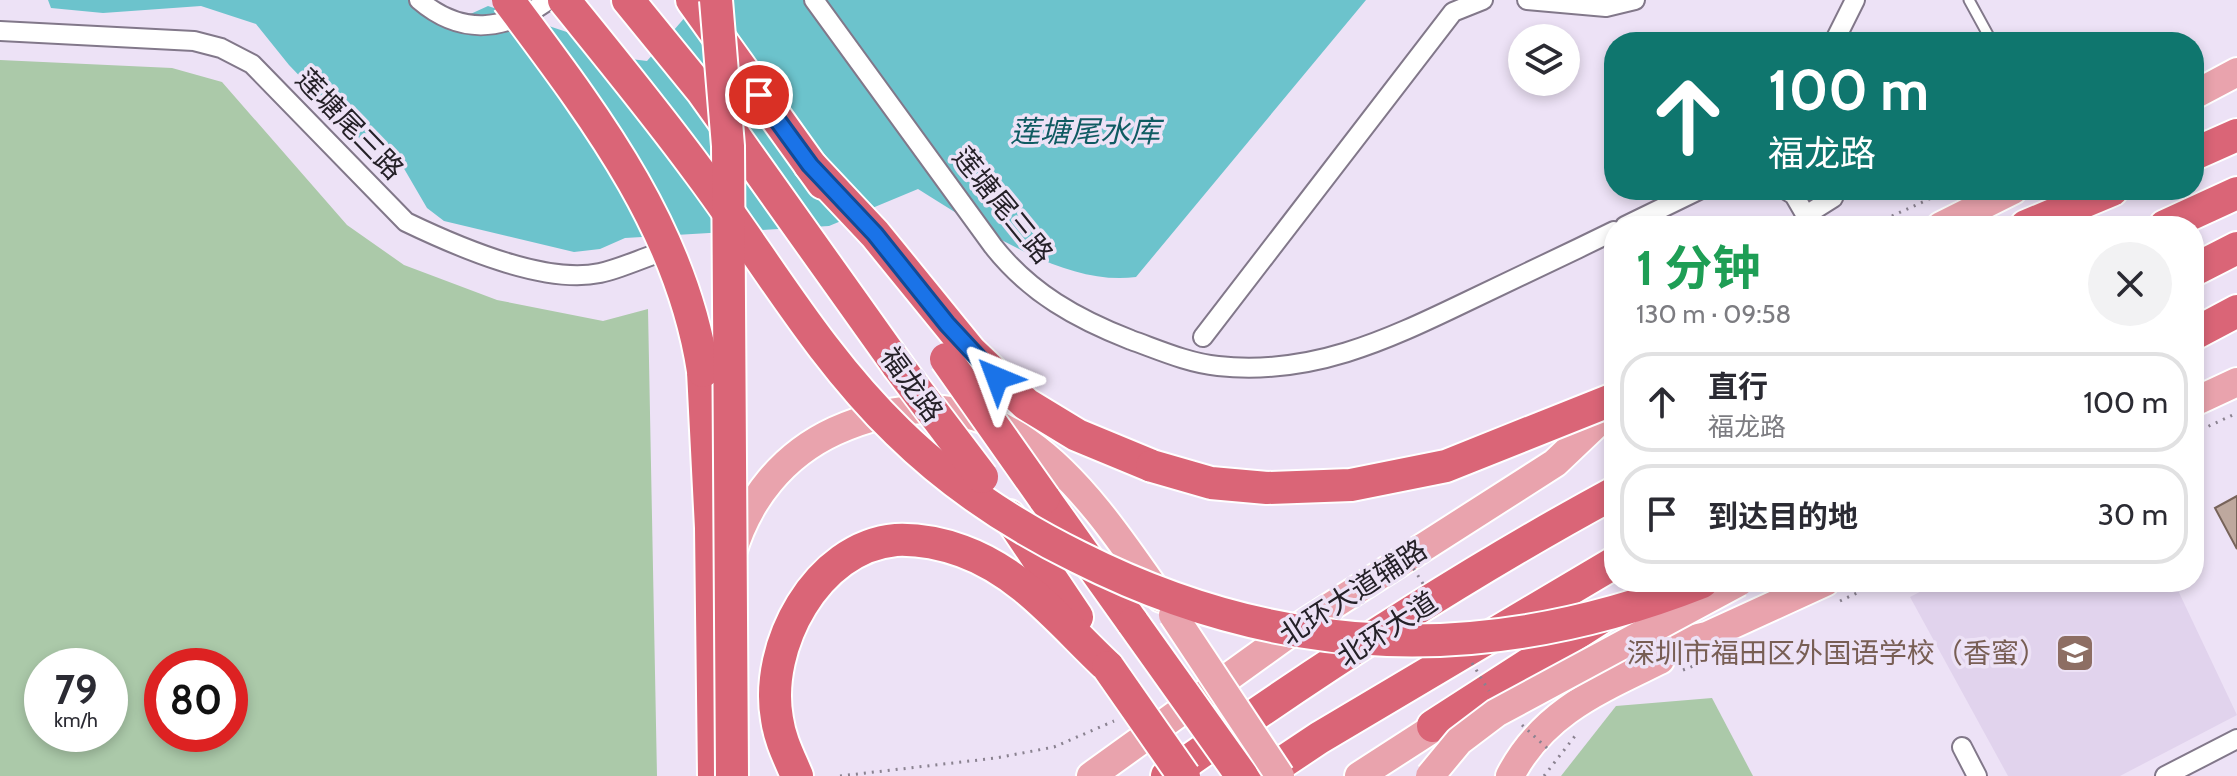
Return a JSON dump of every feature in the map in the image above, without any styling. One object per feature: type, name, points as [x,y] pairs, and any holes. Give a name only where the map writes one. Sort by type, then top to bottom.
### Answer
[{"type":"highway","points":[[508,0],[626,164],[664,234],[696,325],[703,371],[714,776]]},
{"type":"highway","points":[[564,0],[700,172],[829,357],[898,432],[954,480],[1033,535],[1116,576],[1201,608],[1271,628],[1351,640],[1433,641],[1521,633],[1607,615],[1673,592]]},
{"type":"highway","name":"福龙路","points":[[628,0],[703,92],[898,366],[982,477],[1184,776]]},
{"type":"highway","name":"福龙路","points":[[692,0],[810,165],[913,294],[946,359],[1242,776]]},
{"type":"highway","points":[[716,0],[728,146],[732,776]]},
{"type":"highway","points":[[2204,132],[2237,124]]},
{"type":"highway","points":[[2204,150],[2237,135]]},
{"type":"highway","points":[[2187,216],[2237,193]]},
{"type":"highway","points":[[2050,216],[2088,200]]},
{"type":"highway","points":[[2204,265],[2237,248]]},
{"type":"highway","points":[[913,294],[1026,404],[1077,435],[1152,466],[1211,483],[1267,488],[1351,485],[1446,466],[1604,403]]},
{"type":"highway","points":[[2204,329],[2237,311]]},
{"type":"highway","name":"北环大道","points":[[1167,776],[1268,704],[1460,582],[1604,499]]},
{"type":"highway","points":[[797,776],[782,744],[776,717],[778,655],[793,620],[814,588],[861,551],[894,540],[927,542],[995,564],[1040,599],[1108,667]]},
{"type":"highway","name":"北环大道","points":[[1262,776],[1319,738],[1604,569]]},
{"type":"highway","points":[[1433,726],[1642,592]]},
{"type":"main road","points":[[2204,90],[2237,72]]},
{"type":"main road","points":[[1961,216],[1993,200]]},
{"type":"main road","points":[[2204,397],[2237,382]]},
{"type":"main road","points":[[712,616],[744,520],[757,496],[798,452],[859,421],[890,412],[935,408],[977,417],[1032,445],[1057,465],[1107,520],[1280,776]]},
{"type":"main road","name":"北环大道辅路","points":[[1091,776],[1294,630],[1555,463],[1604,416]]},
{"type":"main road","points":[[1430,776],[1459,741],[1496,713],[1720,592]]},
{"type":"main road","points":[[1510,776],[1535,737],[1572,704],[1803,592]]},
{"type":"main road","points":[[1359,776],[1433,726],[1552,671],[1707,636]]},
{"type":"street","points":[[419,0],[454,22],[477,27],[515,20],[549,0]]},
{"type":"street","name":"莲塘尾三路","points":[[814,0],[993,246],[1023,279],[1087,323],[1187,360],[1216,366],[1308,365],[1374,345],[1604,236]]},
{"type":"street","points":[[1203,337],[1453,12],[1483,0]]},
{"type":"street","points":[[1527,0],[1606,7],[1635,0]]},
{"type":"street","points":[[1839,32],[1855,0]]},
{"type":"street","name":"莲塘尾三路","points":[[0,31],[194,41],[221,48],[252,64],[406,222],[437,238],[525,267],[569,275],[600,273],[653,255]]},
{"type":"street","points":[[1646,216],[1678,200]]},
{"type":"street","points":[[1794,200],[1806,216]]},
{"type":"street","points":[[1813,216],[1831,200]]},
{"type":"street","points":[[2165,776],[2237,739]]},
{"type":"street","points":[[1962,747],[1977,776]]},
{"type":"lane","points":[[1969,0],[1987,32]]},
{"type":"path","points":[[1892,216],[1927,200]]},
{"type":"path","points":[[2204,428],[2237,413]]},
{"type":"path","points":[[1544,776],[1556,756],[1577,734]]},
{"type":"path","points":[[840,776],[971,761]]},
{"type":"shaded area","name":"深圳市福田区外国语学校（香蜜）","points":[[1920,592],[2179,592],[2237,715],[2120,776],[2008,776],[1910,597]]},
{"type":"green space","points":[[0,60],[172,68],[222,82],[347,225],[404,265],[497,300],[603,321],[648,309],[657,776],[0,776]]},
{"type":"green space","points":[[1712,698],[1753,776],[1561,776],[1616,706]]},
{"type":"water","name":"莲塘尾水库","points":[[48,0],[410,0],[424,3],[453,22],[488,6],[606,45],[631,59],[647,61],[700,0],[1366,0],[1136,277],[1108,278],[1080,273],[1022,251],[918,189],[829,226],[625,238],[600,249],[574,252],[444,221],[427,208],[392,148],[362,141],[289,65],[256,24],[201,6],[103,13],[51,8]]},
{"type":"building","points":[[2237,496],[2237,549],[2215,508]]},
{"type":"place","name":"深圳市福田区外国语学校（香蜜）","points":[[2075,653]]},
{"type":"route","points":[[759,95],[810,165],[875,234],[947,324],[997,378]]}]
